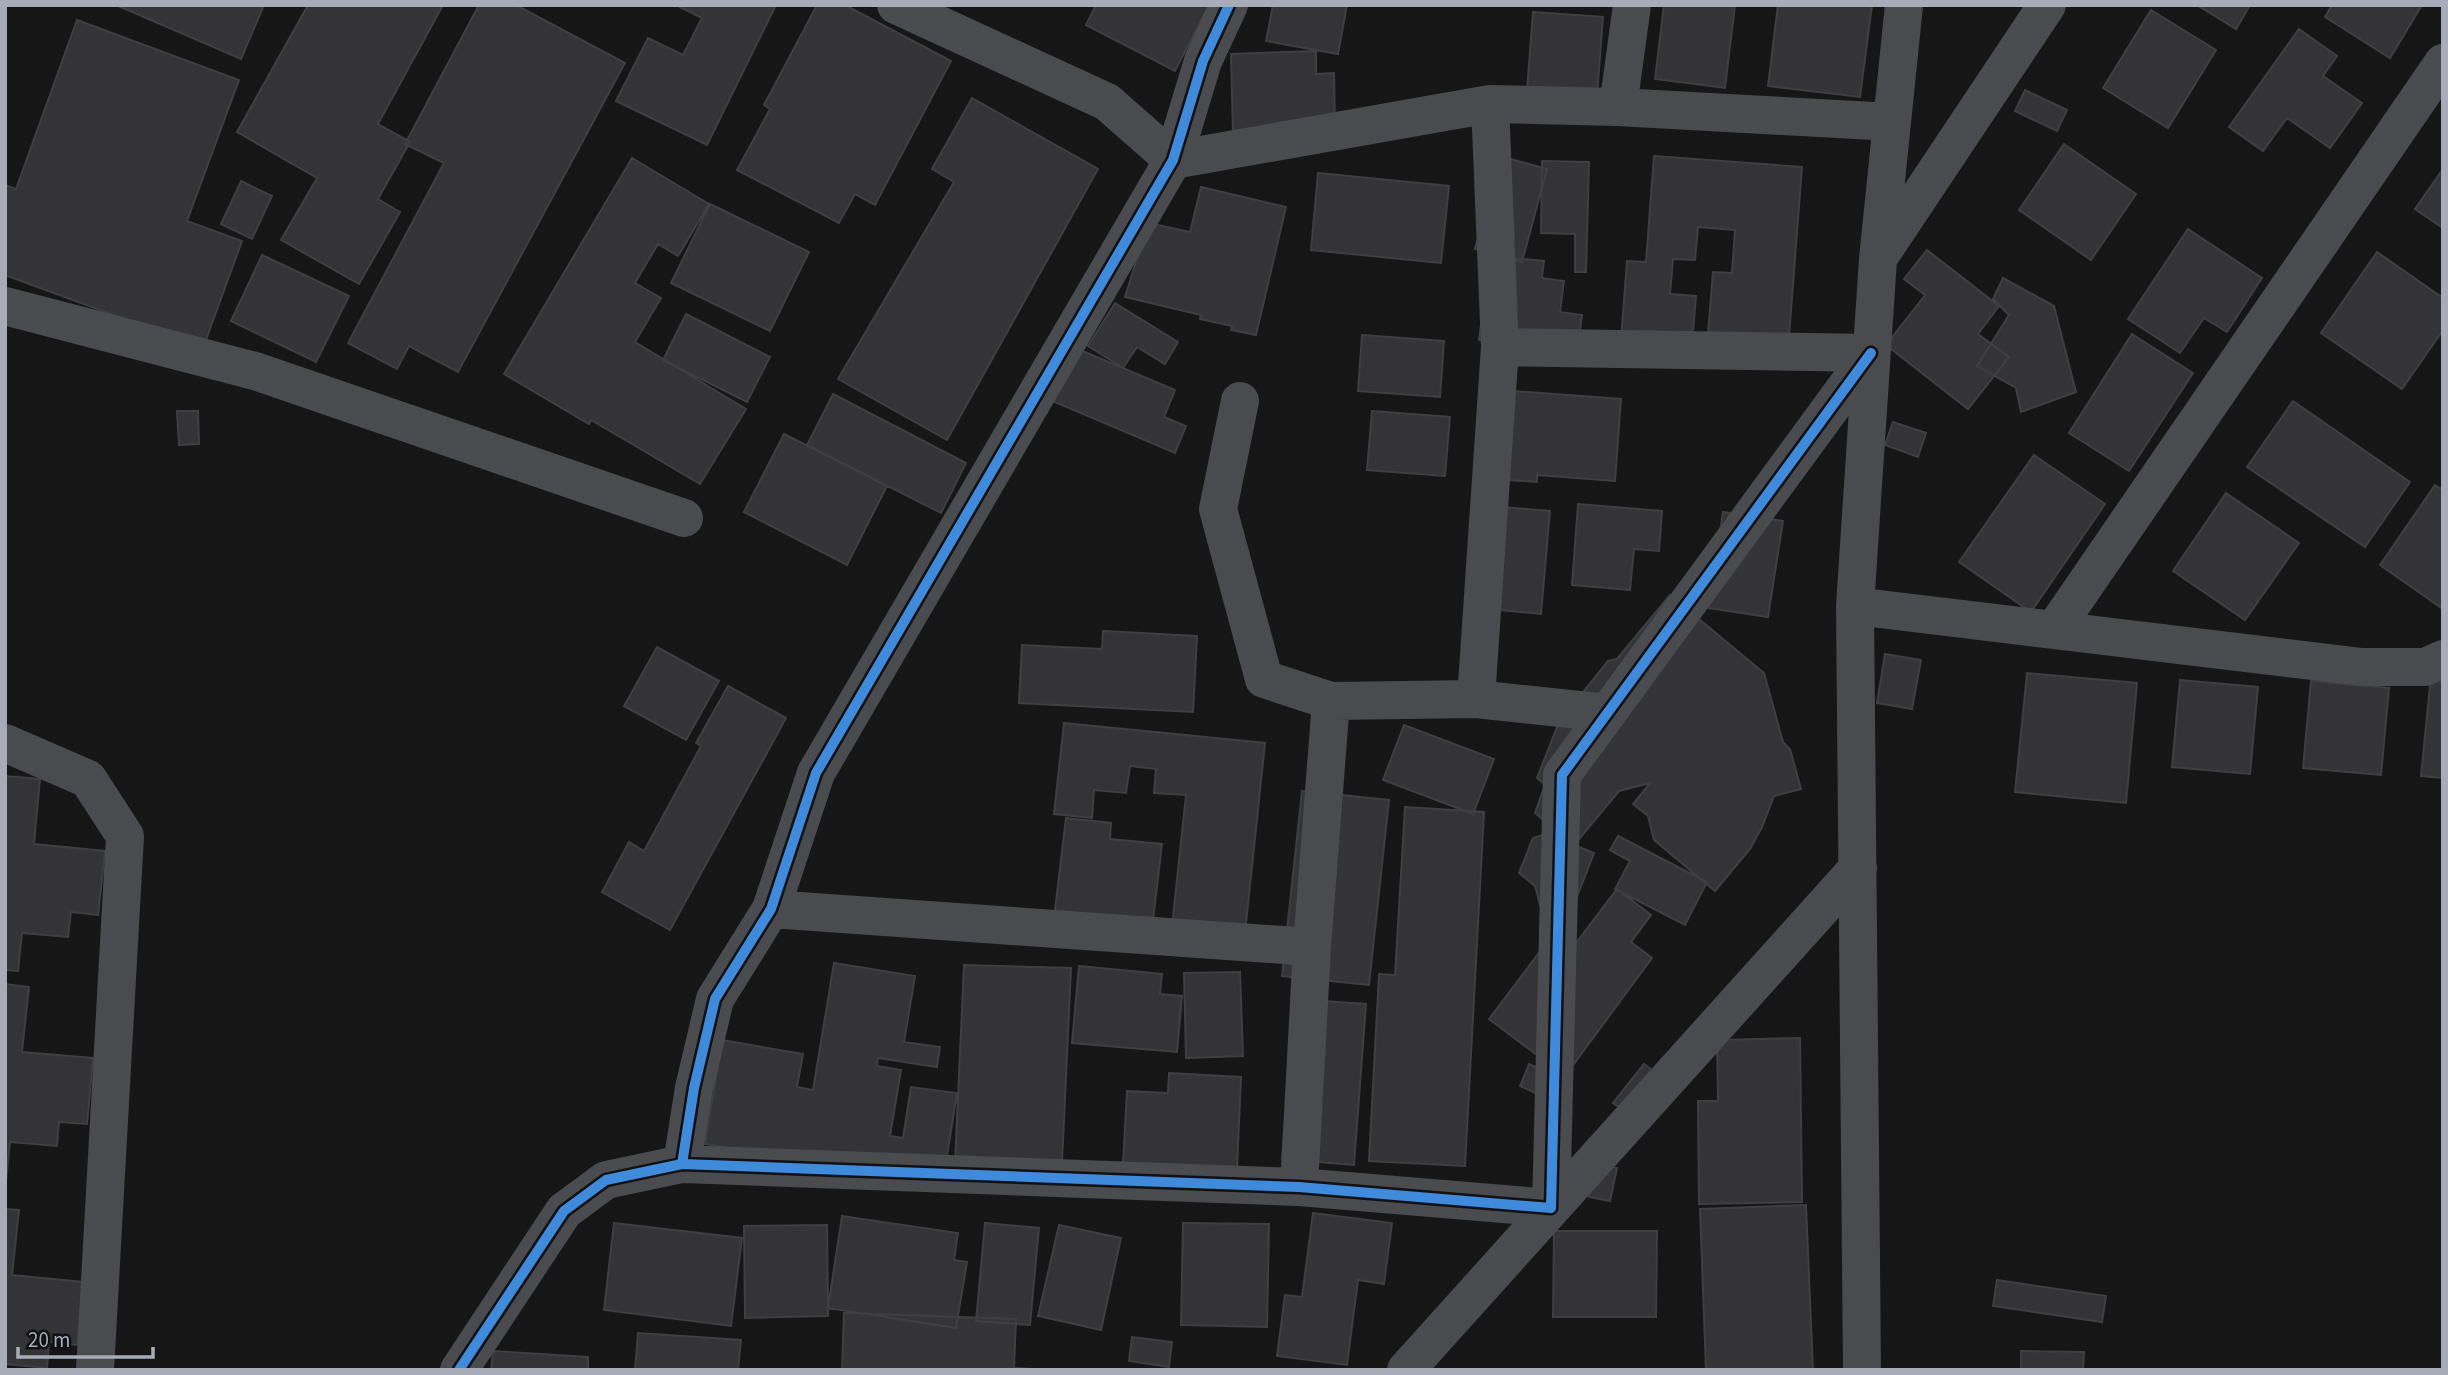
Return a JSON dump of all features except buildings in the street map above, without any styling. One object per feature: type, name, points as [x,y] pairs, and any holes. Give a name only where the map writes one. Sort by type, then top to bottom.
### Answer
[{"type":"street","points":[[896,5],[1107,102],[1173,160]]},
{"type":"street","points":[[682,1164],[694,1088],[715,999],[771,909],[816,773],[1173,160],[1203,61],[1229,5]]},
{"type":"street","points":[[1618,107],[1632,5]]},
{"type":"street","points":[[1862,1370],[1855,606],[1878,259],[1904,5]]},
{"type":"street","points":[[1878,259],[2047,5]]},
{"type":"street","points":[[2054,630],[2443,63]]},
{"type":"street","points":[[1173,160],[1490,104],[1618,107],[1892,122]]},
{"type":"street","points":[[1476,699],[1500,347],[1490,104]]},
{"type":"street","points":[[5,306],[255,371],[684,518]]},
{"type":"street","points":[[1500,347],[1871,353]]},
{"type":"street","points":[[1552,1208],[1562,775],[1871,353]]},
{"type":"street","points":[[1240,401],[1218,509],[1264,679],[1331,701],[1476,699],[1608,713]]},
{"type":"street","points":[[1855,606],[2362,667],[2425,667],[2443,659]]},
{"type":"street","points":[[1299,1187],[1312,947],[1331,701]]},
{"type":"street","points":[[5,743],[88,779],[125,836],[95,1370]]},
{"type":"street","points":[[1406,1370],[1858,868]]},
{"type":"street","points":[[771,909],[1312,947]]},
{"type":"street","points":[[459,1370],[564,1211],[606,1180],[682,1164],[1299,1187],[1552,1208]]},
{"type":"cycle path","points":[[459,1370],[564,1211],[606,1180],[682,1164],[694,1088],[715,999],[771,909],[816,773],[1173,160],[1203,61],[1229,5]]},
{"type":"cycle path","points":[[682,1164],[1299,1187],[1551,1208],[1562,775],[1871,353]]}]
